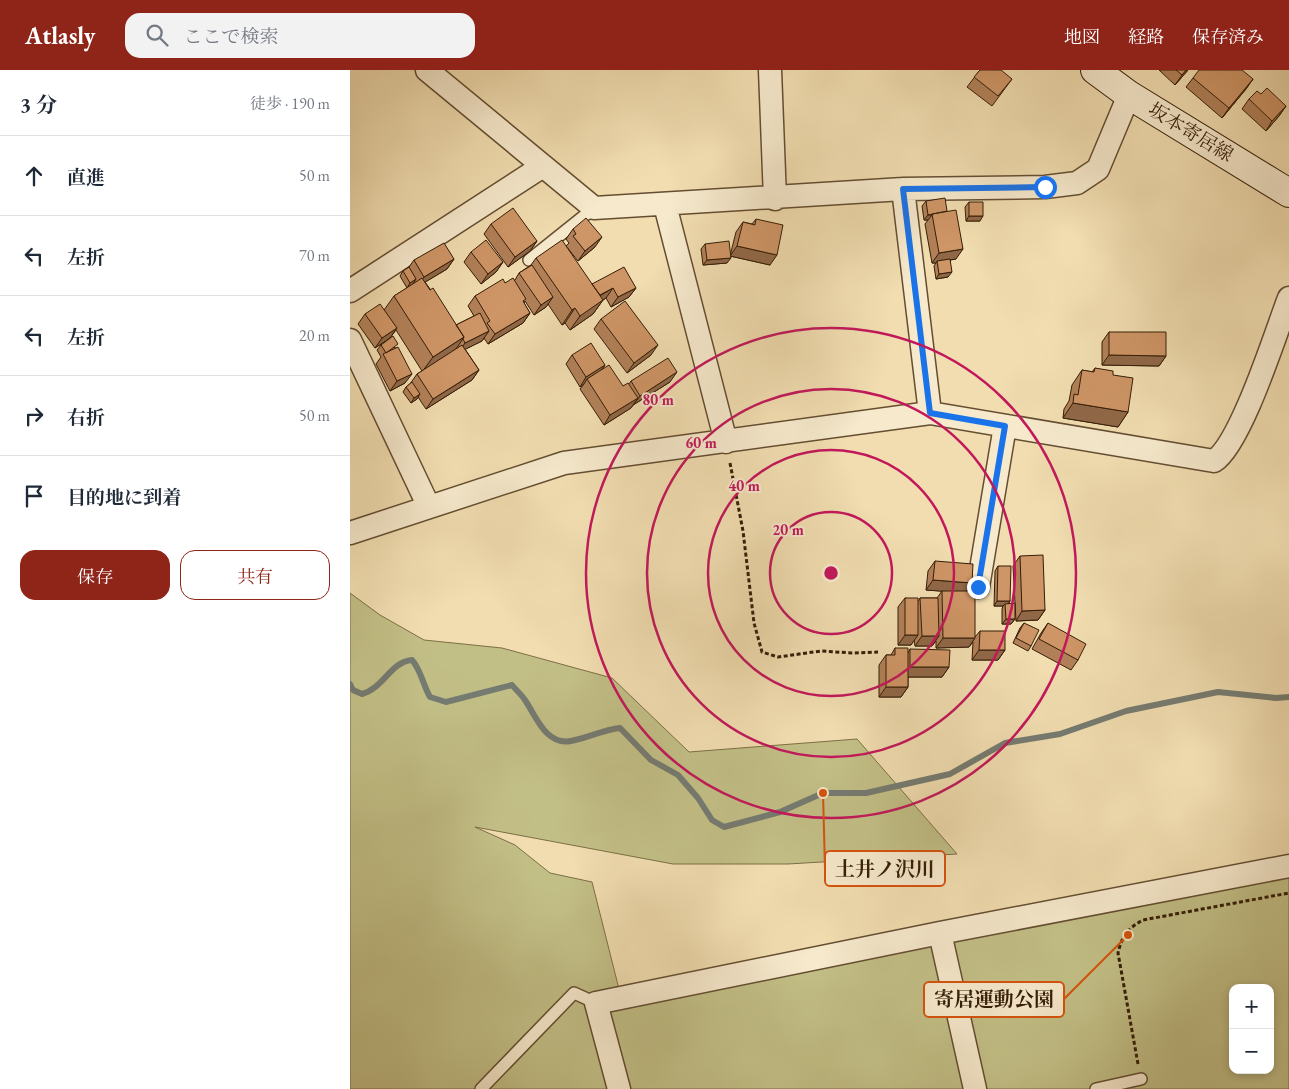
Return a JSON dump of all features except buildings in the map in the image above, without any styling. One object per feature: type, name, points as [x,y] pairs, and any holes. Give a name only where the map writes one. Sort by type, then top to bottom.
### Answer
[{"type":"main road","name":"坂本寄居線","points":[[1095,70],[1129,96],[1289,193]]},
{"type":"street","points":[[427,70],[594,208],[775,199],[903,189],[1045,187],[1077,183],[1098,169],[1129,96]]},
{"type":"street","points":[[770,70],[775,199]]},
{"type":"street","points":[[350,291],[544,166]]},
{"type":"street","points":[[903,189],[930,413]]},
{"type":"street","points":[[665,205],[726,442]]},
{"type":"street","points":[[350,533],[564,463],[930,413],[1214,461],[1223,456],[1239,428],[1289,298]]},
{"type":"street","points":[[350,340],[429,507]]},
{"type":"street","points":[[978,587],[1005,426]]},
{"type":"street","points":[[619,1089],[596,1003],[940,933],[1289,866]]},
{"type":"street","points":[[940,933],[975,1089]]},
{"type":"lane","points":[[529,260],[594,208]]},
{"type":"lane","points":[[481,1089],[574,993],[596,1003]]},
{"type":"lane","points":[[1096,1089],[1141,1079]]},
{"type":"path","points":[[726,442],[743,531],[754,623],[762,652],[778,657],[821,651],[878,652]]},
{"type":"path","points":[[1141,1079],[1118,953],[1122,938],[1130,927],[1143,920],[1289,893]]},
{"type":"shaded area","points":[[350,593],[380,615],[424,640],[502,648],[612,678],[689,752],[857,739],[957,854],[788,864],[673,864],[475,827],[515,845],[550,873],[592,882],[622,1001],[1289,874],[1289,1089],[350,1089]]},
{"type":"waterway","points":[[350,684],[353,690],[362,694],[370,691],[398,665],[412,660],[418,668],[430,697],[446,702],[512,685],[525,700],[543,728],[555,739],[571,741],[620,728],[651,760],[678,775],[698,798],[712,820],[724,827],[780,812],[823,793],[866,793],[950,774],[1005,743],[1060,734],[1126,711],[1218,692],[1276,698],[1289,697]]},
{"type":"place","name":"土井ノ沢川","points":[[823,793]]},
{"type":"place","name":"寄居運動公園","points":[[1128,935]]},
{"type":"route","points":[[978,587],[1005,426],[930,413],[903,189],[1045,187]]}]
